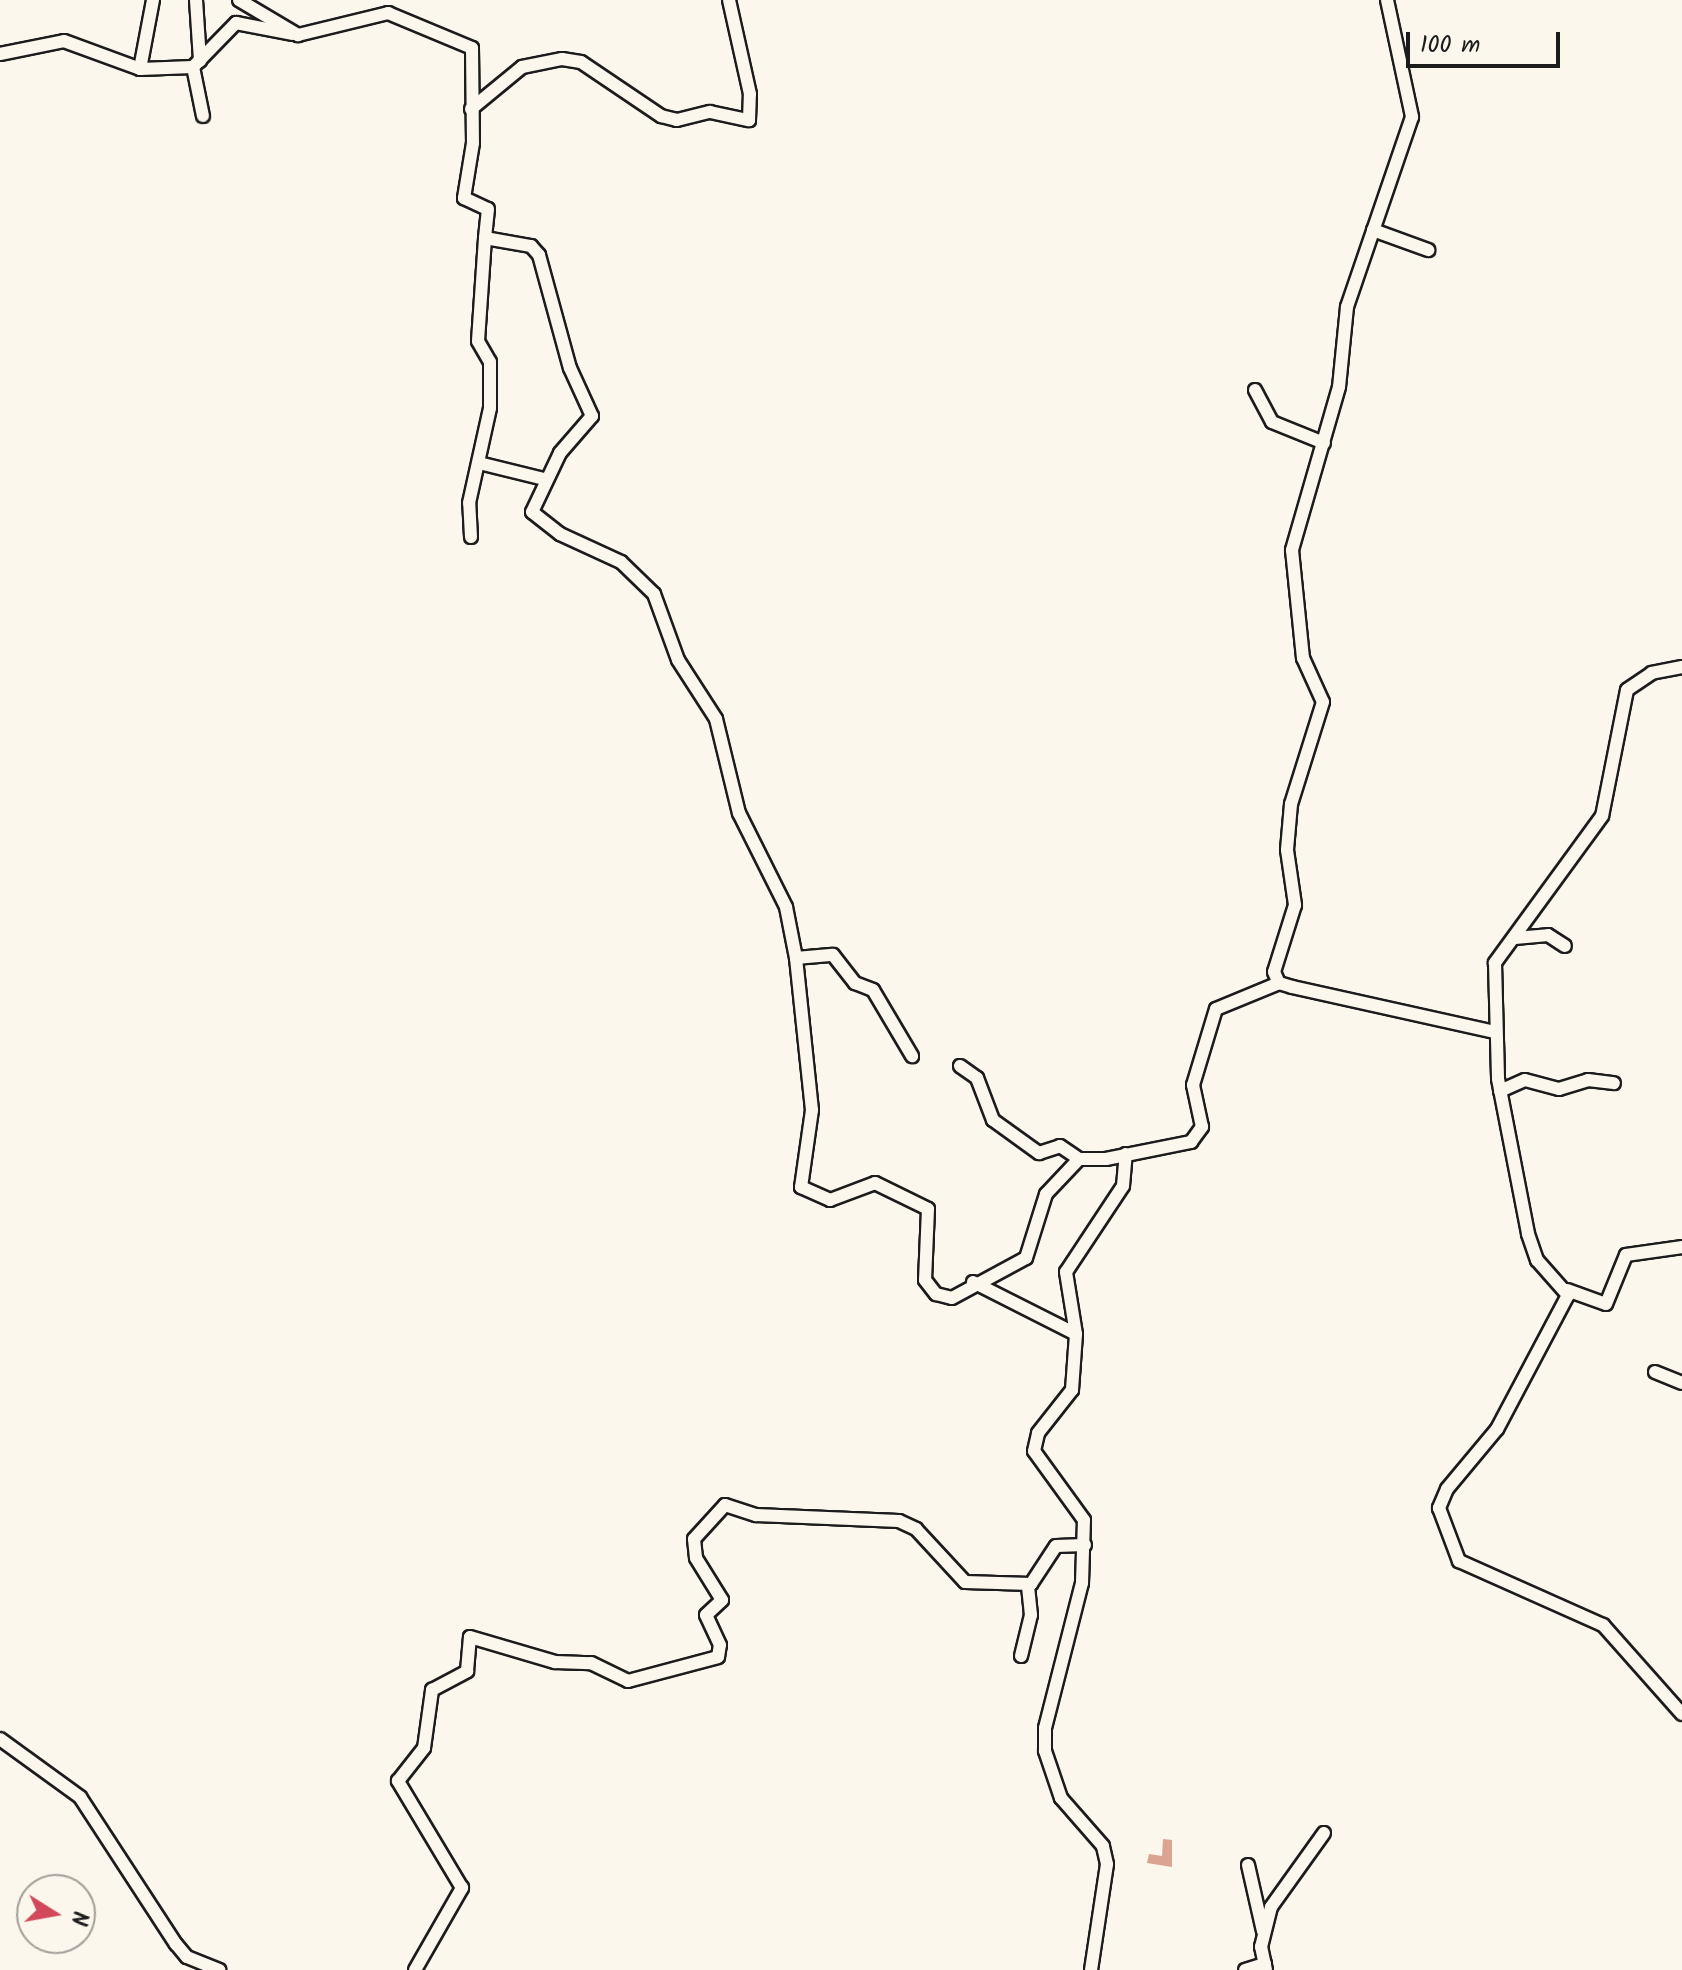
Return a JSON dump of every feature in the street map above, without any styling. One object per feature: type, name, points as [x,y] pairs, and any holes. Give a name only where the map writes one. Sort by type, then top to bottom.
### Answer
[{"type":"street","points":[[140,69],[153,0]]},
{"type":"street","points":[[196,0],[196,64],[203,116]]},
{"type":"street","points":[[239,0],[267,12],[292,34]]},
{"type":"street","points":[[471,109],[522,67],[562,59],[581,62],[661,116],[677,120],[710,112],[749,120],[750,94],[729,0]]},
{"type":"street","points":[[1279,983],[1275,965],[1295,905],[1287,850],[1291,804],[1323,702],[1303,658],[1292,550],[1339,387],[1347,307],[1412,117],[1387,0]]},
{"type":"street","points":[[0,54],[64,41],[140,69],[196,64],[236,23],[292,34],[379,13],[405,18],[472,48],[464,198],[488,209],[478,341],[490,362],[490,408],[469,503],[471,537]]},
{"type":"street","points":[[1373,230],[1428,250]]},
{"type":"street","points":[[485,238],[531,246],[539,255],[570,368],[592,416],[544,479],[532,506],[536,518],[621,562],[664,610],[678,660],[716,719],[742,823],[763,853],[786,907],[796,958],[812,1110],[801,1187],[819,1200],[864,1185],[896,1191],[928,1209],[925,1280],[936,1294],[959,1296],[973,1282],[1026,1258],[1046,1194],[1079,1159]]},
{"type":"street","points":[[1255,390],[1272,422],[1324,443]]},
{"type":"street","points":[[479,463],[544,479]]},
{"type":"street","points":[[1682,667],[1652,673],[1627,690],[1602,816],[1493,969],[1500,1091],[1534,1254],[1567,1290],[1606,1304],[1626,1255],[1682,1247]]},
{"type":"street","points":[[1515,938],[1548,935],[1565,946]]},
{"type":"street","points":[[796,958],[833,955],[853,982],[873,990],[912,1056]]},
{"type":"street","points":[[960,1066],[977,1078],[993,1120],[1038,1152],[1060,1146],[1079,1159],[1126,1154],[1196,1139],[1202,1127],[1193,1085],[1216,1009],[1279,983],[1495,1032]]},
{"type":"street","points":[[1500,1091],[1525,1080],[1559,1089],[1581,1080],[1614,1083]]},
{"type":"street","points":[[1091,1970],[1107,1864],[1103,1846],[1048,1774],[1045,1739],[1082,1583],[1084,1520],[1034,1451],[1038,1433],[1072,1390],[1076,1334],[1066,1272],[1123,1186],[1126,1154]]},
{"type":"street","points":[[973,1282],[1076,1334]]},
{"type":"street","points":[[1567,1290],[1563,1310],[1497,1429],[1442,1497],[1442,1517],[1459,1561],[1603,1625],[1682,1714]]},
{"type":"street","points":[[1655,1372],[1682,1383]]},
{"type":"street","points":[[415,1970],[462,1888],[398,1781],[424,1748],[432,1690],[467,1671],[470,1637],[555,1662],[591,1663],[628,1681],[718,1657],[720,1645],[706,1615],[722,1600],[696,1558],[694,1539],[725,1505],[756,1515],[798,1513],[821,1520],[882,1515],[916,1529],[965,1582],[1028,1585]]},
{"type":"street","points":[[1021,1656],[1032,1612],[1028,1585],[1056,1546],[1085,1545]]},
{"type":"street","points":[[0,1739],[80,1797],[176,1944],[187,1957],[220,1970]]},
{"type":"street","points":[[1263,1931],[1282,1886],[1324,1833]]},
{"type":"street","points":[[1245,1970],[1266,1967],[1263,1931],[1248,1865]]},
{"type":"building","points":[[1163,1839],[1172,1840],[1172,1867],[1147,1863],[1149,1854],[1162,1856]]}]
